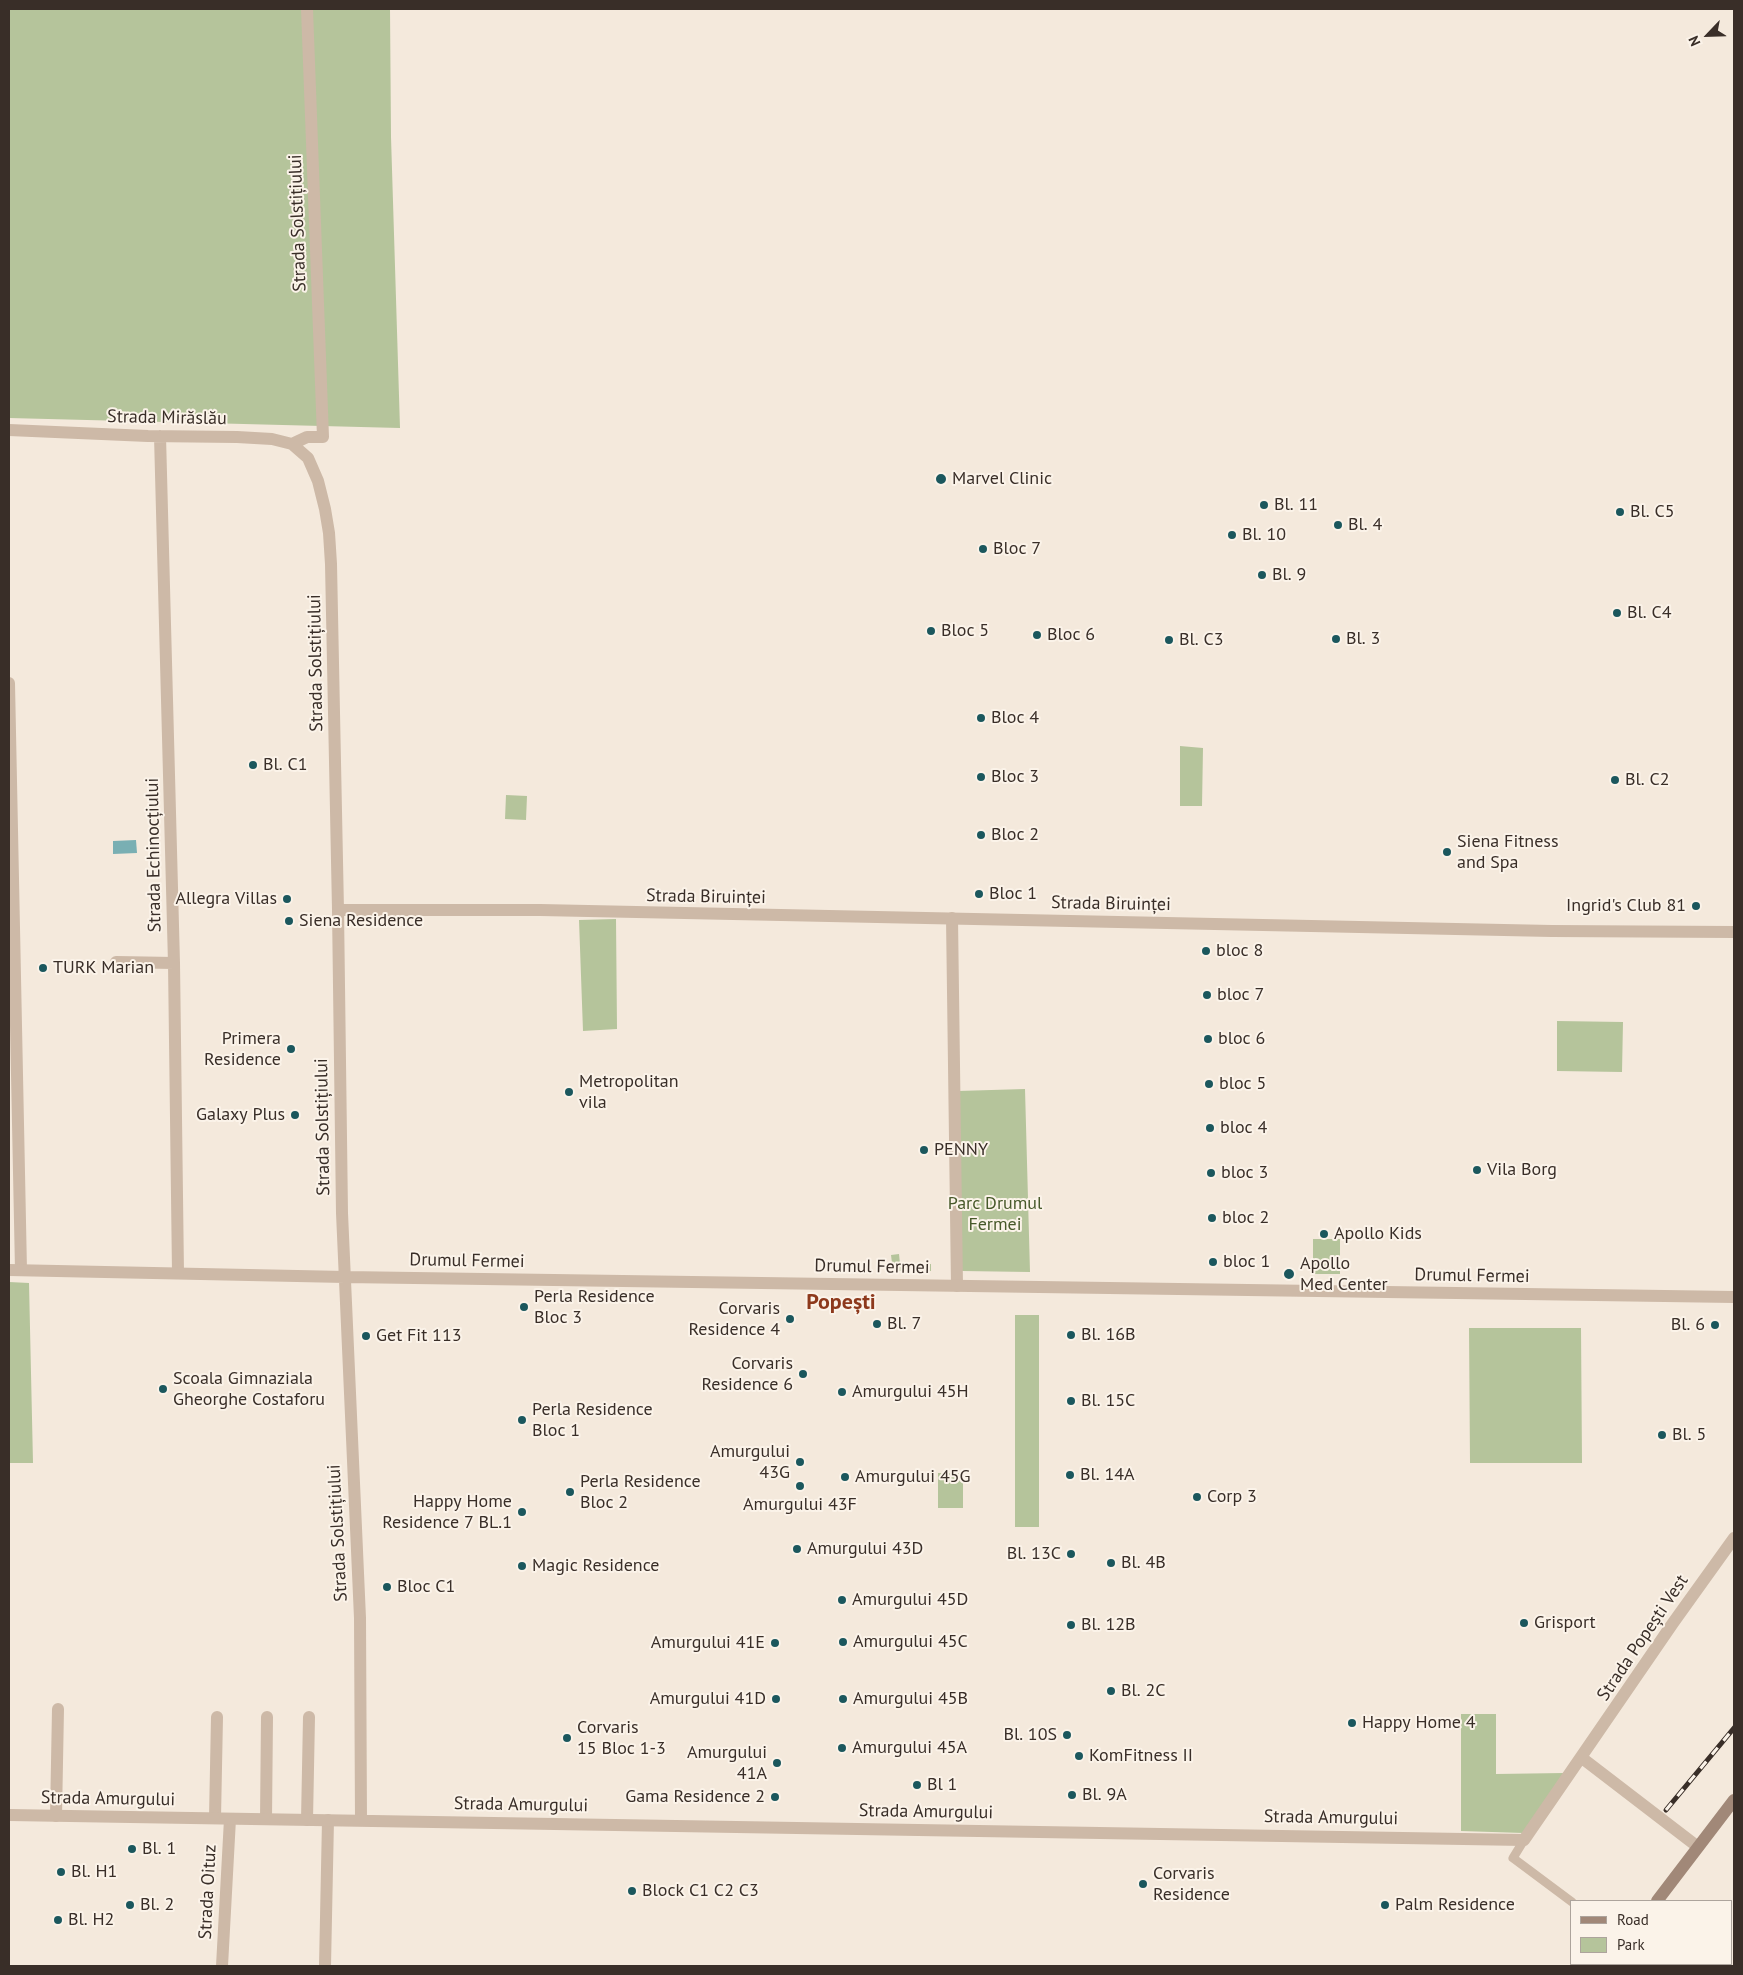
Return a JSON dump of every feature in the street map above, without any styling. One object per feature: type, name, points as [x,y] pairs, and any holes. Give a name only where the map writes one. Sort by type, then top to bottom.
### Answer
[{"type":"main road","points":[[1658,1900],[1734,1800]]},
{"type":"street","name":"Strada Solstițiului","points":[[307,9],[323,437]]},
{"type":"street","name":"Strada Mirăslău","points":[[9,430],[237,437],[272,439],[292,444],[307,437],[323,437]]},
{"type":"street","name":"Strada Echinocțiului","points":[[160,436],[174,963],[178,1273]]},
{"type":"street","name":"Strada Solstițiului","points":[[292,444],[308,458],[318,481],[325,509],[332,564],[341,1182],[360,1618],[361,1821]]},
{"type":"street","points":[[9,683],[15,1270]]},
{"type":"street","name":"Strada Biruinței","points":[[338,910],[540,910],[704,915],[952,918],[1411,931],[1734,932]]},
{"type":"street","points":[[952,918],[957,1286]]},
{"type":"street","points":[[116,962],[174,963]]},
{"type":"street","name":"Drumul Fermei","points":[[15,1270],[346,1277],[1734,1297]]},
{"type":"street","name":"Strada Popești Vest","points":[[1524,1840],[1673,1623],[1734,1538]]},
{"type":"street","points":[[56,1816],[58,1709]]},
{"type":"street","points":[[215,1818],[217,1717]]},
{"type":"street","points":[[266,1819],[267,1717]]},
{"type":"street","points":[[307,1820],[309,1717]]},
{"type":"street","points":[[1582,1758],[1698,1847]]},
{"type":"street","name":"Strada Amurgului","points":[[9,1815],[1524,1840]]},
{"type":"street","name":"Strada Oituz","points":[[222,1966],[230,1819]]},
{"type":"street","points":[[325,1966],[328,1820]]},
{"type":"street","points":[[1524,1840],[1513,1858],[1570,1901]]},
{"type":"green space","points":[[9,9],[390,9],[391,137],[400,428],[9,418]]},
{"type":"green space","points":[[1180,746],[1203,748],[1202,806],[1180,806]]},
{"type":"green space","points":[[506,795],[527,796],[526,820],[505,819]]},
{"type":"green space","points":[[616,919],[617,1029],[583,1031],[579,920]]},
{"type":"green space","points":[[1557,1021],[1623,1022],[1622,1072],[1557,1071]]},
{"type":"green space","name":"Parc Drumul Fermei","points":[[1025,1089],[1030,1272],[962,1271],[958,1091]]},
{"type":"green space","points":[[1313,1239],[1340,1239],[1340,1274],[1313,1274]]},
{"type":"green space","points":[[899,1254],[900,1264],[931,1264],[931,1271],[893,1271],[891,1255]]},
{"type":"green space","points":[[9,1282],[29,1283],[33,1463],[9,1463]]},
{"type":"green space","points":[[1015,1315],[1039,1315],[1039,1527],[1015,1527]]},
{"type":"green space","points":[[1469,1328],[1581,1328],[1582,1463],[1470,1463]]},
{"type":"green space","points":[[938,1473],[963,1473],[963,1508],[938,1508]]},
{"type":"green space","points":[[1461,1714],[1496,1714],[1496,1774],[1564,1773],[1523,1833],[1461,1831]]},
{"type":"water","points":[[136,840],[137,853],[113,854],[113,841]]},
{"type":"railway","points":[[1666,1810],[1734,1728]]},
{"type":"place","name":"Marvel Clinic","points":[[941,479]]},
{"type":"place","name":"Bl. 11","points":[[1264,505]]},
{"type":"place","name":"Bl. C5","points":[[1620,512]]},
{"type":"place","name":"Bl. 4","points":[[1338,525]]},
{"type":"place","name":"Bl. 10","points":[[1232,535]]},
{"type":"place","name":"Bloc 7","points":[[983,549]]},
{"type":"place","name":"Bl. 9","points":[[1262,575]]},
{"type":"place","name":"Bl. C4","points":[[1617,613]]},
{"type":"place","name":"Bloc 5","points":[[931,631]]},
{"type":"place","name":"Bloc 6","points":[[1037,635]]},
{"type":"place","name":"Bl. 3","points":[[1336,639]]},
{"type":"place","name":"Bl. C3","points":[[1169,640]]},
{"type":"place","name":"Bloc 4","points":[[981,718]]},
{"type":"place","name":"Bl. C1","points":[[253,765]]},
{"type":"place","name":"Bloc 3","points":[[981,777]]},
{"type":"place","name":"Bl. C2","points":[[1615,780]]},
{"type":"place","name":"Bloc 2","points":[[981,835]]},
{"type":"place","name":"Siena Fitness and Spa","points":[[1447,852]]},
{"type":"place","name":"Bloc 1","points":[[979,894]]},
{"type":"place","name":"Allegra Villas","points":[[287,899]]},
{"type":"place","name":"Ingrid's Club 81","points":[[1696,906]]},
{"type":"place","name":"Siena Residence","points":[[289,921]]},
{"type":"place","name":"bloc 8","points":[[1206,951]]},
{"type":"place","name":"TURK Marian","points":[[43,968]]},
{"type":"place","name":"bloc 7","points":[[1207,995]]},
{"type":"place","name":"bloc 6","points":[[1208,1039]]},
{"type":"place","name":"Primera Residence","points":[[291,1049]]},
{"type":"place","name":"bloc 5","points":[[1209,1084]]},
{"type":"place","name":"Metropolitan vila","points":[[569,1092]]},
{"type":"place","name":"Galaxy Plus","points":[[295,1115]]},
{"type":"place","name":"bloc 4","points":[[1210,1128]]},
{"type":"place","name":"PENNY","points":[[924,1150]]},
{"type":"place","name":"Vila Borg","points":[[1477,1170]]},
{"type":"place","name":"bloc 3","points":[[1211,1173]]},
{"type":"place","name":"bloc 2","points":[[1212,1218]]},
{"type":"place","name":"Apollo Kids","points":[[1324,1234]]},
{"type":"place","name":"bloc 1","points":[[1213,1262]]},
{"type":"place","name":"Apollo Med Center","points":[[1289,1274]]},
{"type":"place","name":"Perla Residence Bloc 3","points":[[524,1307]]},
{"type":"place","name":"Corvaris Residence 4","points":[[790,1319]]},
{"type":"place","name":"Bl. 7","points":[[877,1324]]},
{"type":"place","name":"Bl. 6","points":[[1715,1325]]},
{"type":"place","name":"Bl. 16B","points":[[1071,1335]]},
{"type":"place","name":"Get Fit 113","points":[[366,1336]]},
{"type":"place","name":"Corvaris Residence 6","points":[[803,1374]]},
{"type":"place","name":"Scoala Gimnaziala Gheorghe Costaforu","points":[[163,1389]]},
{"type":"place","name":"Amurgului 45H","points":[[842,1392]]},
{"type":"place","name":"Bl. 15C","points":[[1071,1401]]},
{"type":"place","name":"Perla Residence Bloc 1","points":[[522,1420]]},
{"type":"place","name":"Bl. 5","points":[[1662,1435]]},
{"type":"place","name":"Amurgului 43G","points":[[800,1462]]},
{"type":"place","name":"Bl. 14A","points":[[1070,1475]]},
{"type":"place","name":"Amurgului 45G","points":[[845,1477]]},
{"type":"place","name":"Amurgului 43F","points":[[800,1486]]},
{"type":"place","name":"Perla Residence Bloc 2","points":[[570,1492]]},
{"type":"place","name":"Corp 3","points":[[1197,1497]]},
{"type":"place","name":"Happy Home Residence 7 BL.1","points":[[522,1512]]},
{"type":"place","name":"Amurgului 43D","points":[[797,1549]]},
{"type":"place","name":"Bl. 13C","points":[[1071,1554]]},
{"type":"place","name":"Bl. 4B","points":[[1111,1563]]},
{"type":"place","name":"Magic Residence","points":[[522,1566]]},
{"type":"place","name":"Bloc C1","points":[[387,1587]]},
{"type":"place","name":"Amurgului 45D","points":[[842,1600]]},
{"type":"place","name":"Grisport","points":[[1524,1623]]},
{"type":"place","name":"Bl. 12B","points":[[1071,1625]]},
{"type":"place","name":"Amurgului 45C","points":[[843,1642]]},
{"type":"place","name":"Amurgului 41E","points":[[775,1643]]},
{"type":"place","name":"Bl. 2C","points":[[1111,1691]]},
{"type":"place","name":"Amurgului 41D","points":[[776,1699]]},
{"type":"place","name":"Amurgului 45B","points":[[843,1699]]},
{"type":"place","name":"Happy Home 4","points":[[1352,1723]]},
{"type":"place","name":"Bl. 10S","points":[[1067,1735]]},
{"type":"place","name":"Corvaris 15 Bloc 1-3","points":[[567,1738]]},
{"type":"place","name":"Amurgului 45A","points":[[842,1748]]},
{"type":"place","name":"KomFitness II","points":[[1079,1756]]},
{"type":"place","name":"Amurgului 41A","points":[[777,1763]]},
{"type":"place","name":"Bl 1","points":[[917,1785]]},
{"type":"place","name":"Bl. 9A","points":[[1072,1795]]},
{"type":"place","name":"Gama Residence 2","points":[[775,1797]]},
{"type":"place","name":"Bl. 1","points":[[132,1849]]},
{"type":"place","name":"Bl. H1","points":[[61,1872]]},
{"type":"place","name":"Corvaris Residence","points":[[1143,1884]]},
{"type":"place","name":"Block C1 C2 C3","points":[[632,1891]]},
{"type":"place","name":"Bl. 2","points":[[130,1905]]},
{"type":"place","name":"Palm Residence","points":[[1385,1905]]},
{"type":"place","name":"Bl. H2","points":[[58,1920]]},
{"type":"district","name":"Popești","points":[[841,1303]]}]
